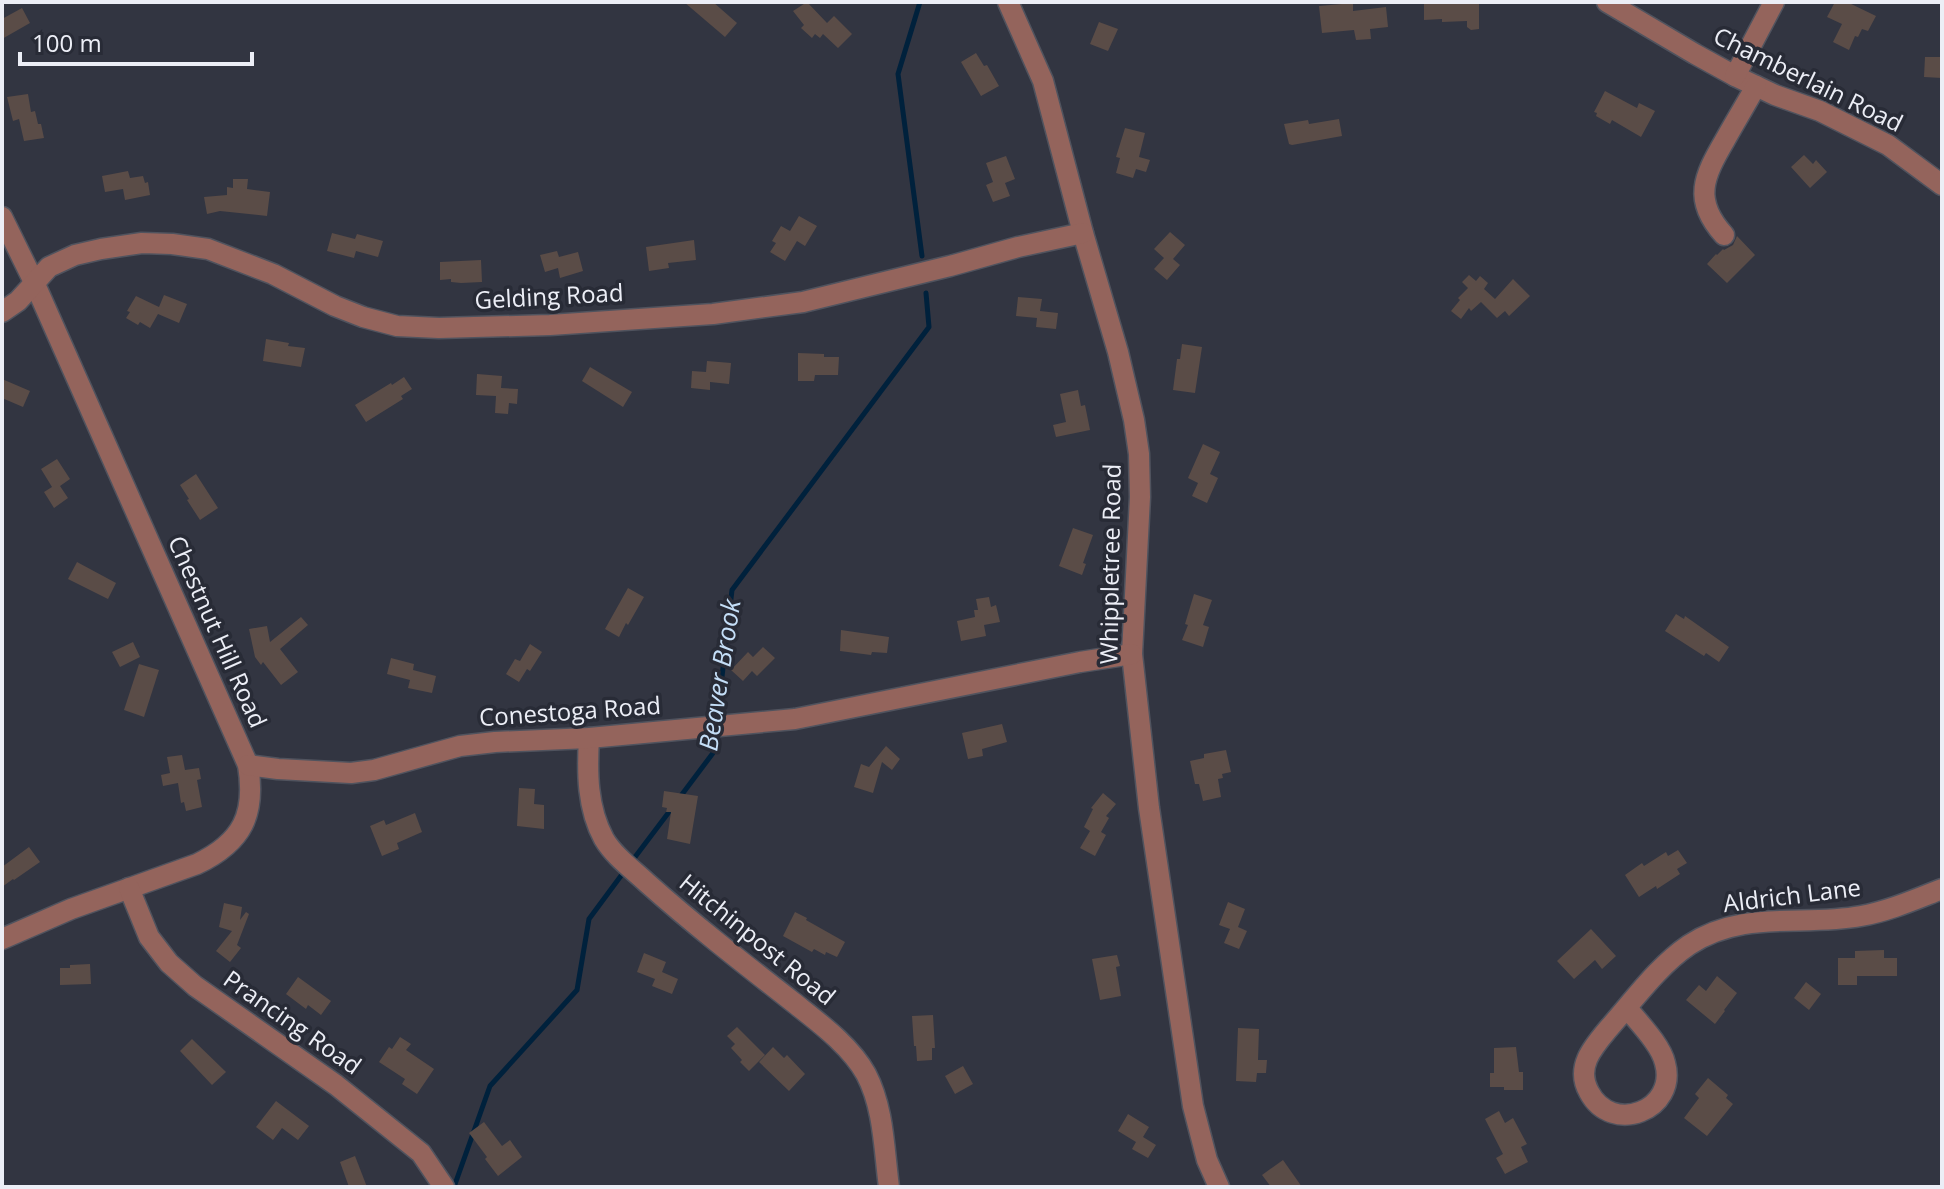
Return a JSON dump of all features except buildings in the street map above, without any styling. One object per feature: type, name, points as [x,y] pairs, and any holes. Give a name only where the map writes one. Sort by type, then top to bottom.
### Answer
[{"type":"street","name":"Whippletree Road","points":[[1008,2],[1043,81],[1134,420],[1140,497],[1132,654],[1149,808],[1193,1106],[1207,1160],[1219,1187]]},
{"type":"street","name":"Chamberlain Road","points":[[1607,2],[1735,76],[1820,111],[1888,145],[1942,185]]},
{"type":"street","points":[[1735,76],[1774,2]]},
{"type":"street","points":[[1724,235],[1708,213],[1703,194],[1705,180],[1756,86]]},
{"type":"street","name":"Chestnut Hill Road","points":[[2,217],[34,282],[248,765],[250,780],[245,823],[227,846],[214,856],[71,909],[2,939]]},
{"type":"street","name":"Gelding Road","points":[[2,312],[18,301],[49,267],[75,255],[142,243],[208,249],[273,274],[335,306],[385,324],[439,328],[550,325],[713,314],[803,302],[1083,233]]},
{"type":"street","name":"Conestoga Road","points":[[248,765],[351,773],[374,770],[460,746],[795,719],[1132,654]]},
{"type":"street","name":"Hitchinpost Road","points":[[589,738],[590,798],[603,837],[612,851],[674,907],[811,1016],[864,1070],[878,1103],[889,1187]]},
{"type":"street","name":"Prancing Road","points":[[129,888],[149,937],[169,963],[195,986],[336,1085],[421,1153],[444,1187]]},
{"type":"street","name":"Aldrich Lane","points":[[1627,1008],[1660,1050],[1667,1075],[1665,1088],[1647,1110],[1618,1115],[1593,1101],[1583,1074],[1586,1060],[1592,1048],[1627,1008],[1664,966],[1675,956],[1719,930],[1761,921],[1861,916],[1942,889]]},
{"type":"waterway","name":"Beaver Brook","points":[[920,2],[898,74],[922,256]]},
{"type":"waterway","name":"Beaver Brook","points":[[717,720],[732,590],[929,327],[926,293]]},
{"type":"waterway","name":"Beaver Brook","points":[[680,797],[713,753],[715,730]]},
{"type":"waterway","name":"Beaver Brook","points":[[632,861],[672,808]]},
{"type":"waterway","name":"Beaver Brook","points":[[454,1187],[490,1086],[577,990],[589,919],[626,869]]}]
